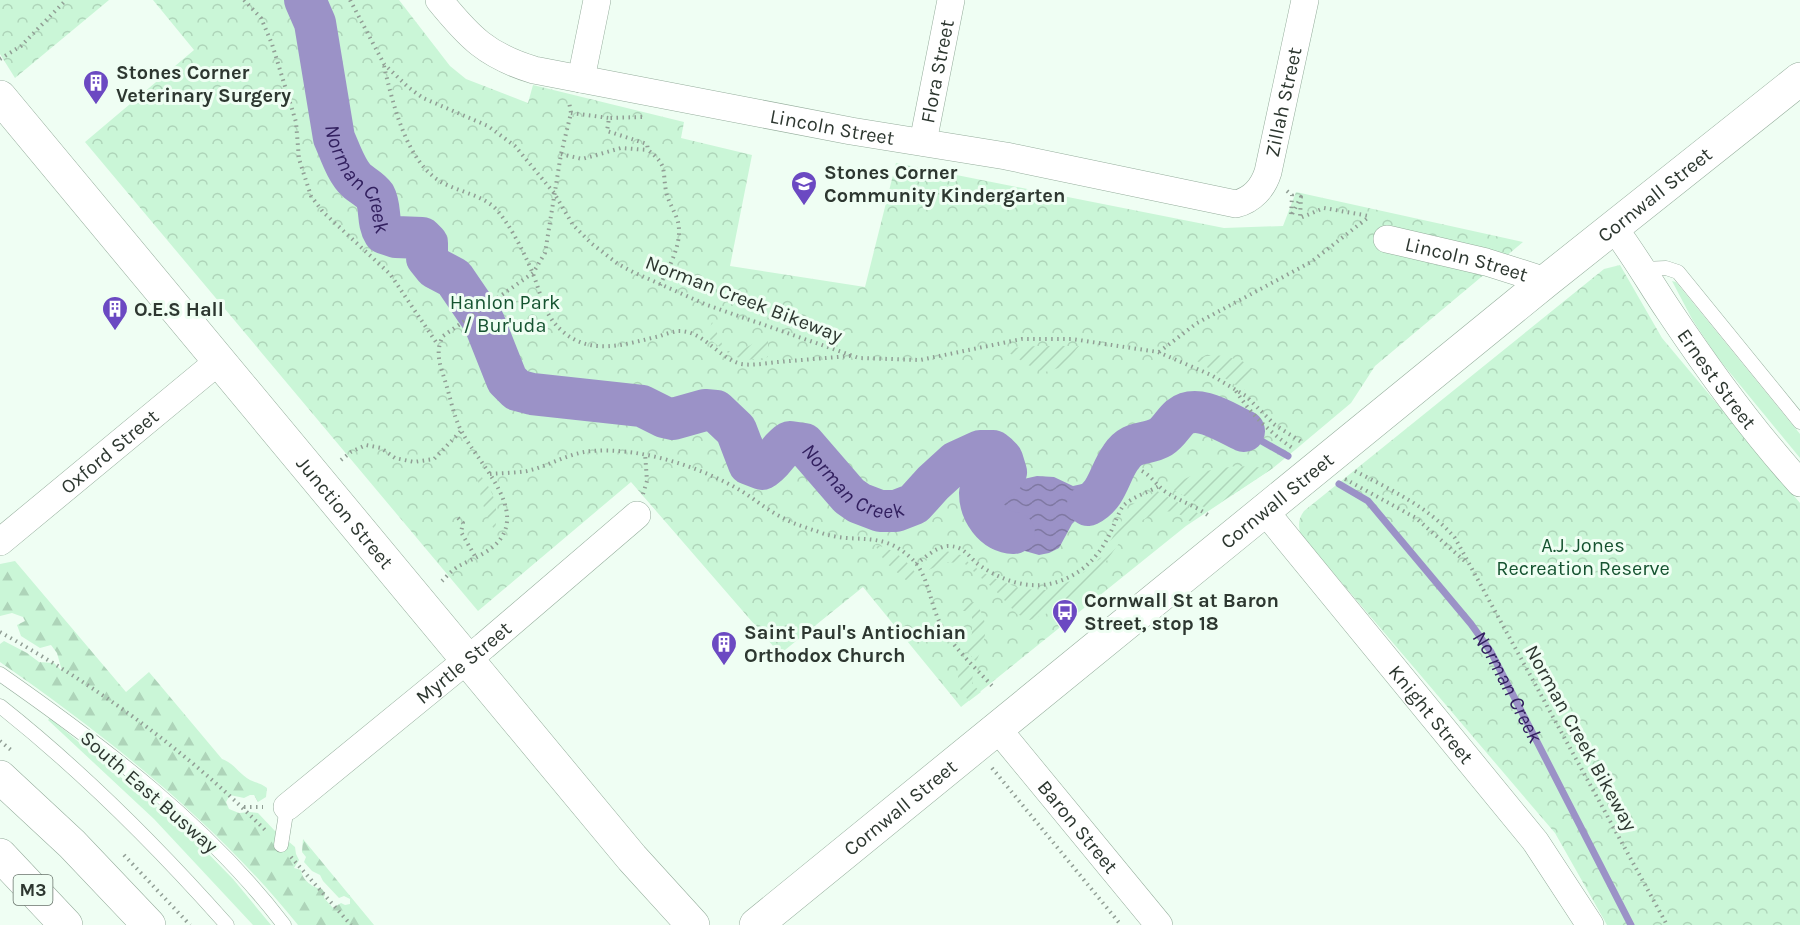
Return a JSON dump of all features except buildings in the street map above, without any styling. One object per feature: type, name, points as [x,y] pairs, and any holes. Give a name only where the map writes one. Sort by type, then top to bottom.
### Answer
[{"type":"main road","name":"Cornwall Street","points":[[756,925],[996,727],[1546,281],[1800,79]]},
{"type":"main road","name":"Junction Street","points":[[0,97],[632,858],[693,925]]},
{"type":"main road","points":[[0,777],[72,844],[149,925]]},
{"type":"main road","name":"M3","points":[[0,855],[66,925]]},
{"type":"street","name":"Lincoln Street","points":[[439,0],[472,38],[501,57],[574,88],[687,98],[851,131],[1006,156],[1225,203],[1236,204],[1249,199]]},
{"type":"street","points":[[574,88],[597,0]]},
{"type":"street","name":"Flora Street","points":[[923,142],[951,0]]},
{"type":"street","name":"Zillah Street","points":[[1249,199],[1261,188],[1268,172],[1305,0]]},
{"type":"street","name":"Ernest Street","points":[[1613,227],[1730,399],[1768,448],[1800,483]]},
{"type":"street","name":"Lincoln Street","points":[[1387,239],[1486,262],[1546,281]]},
{"type":"street","name":"Oxford Street","points":[[0,542],[220,360]]},
{"type":"street","name":"Knight Street","points":[[1264,510],[1535,841],[1590,925]]},
{"type":"street","name":"Myrtle Street","points":[[287,807],[638,515]]},
{"type":"street","name":"Baron Street","points":[[996,727],[1160,925]]},
{"type":"lane","name":"Ernest Street","points":[[1643,269],[1671,268],[1683,277],[1800,422]]},
{"type":"lane","name":"South East Busway","points":[[0,674],[91,739],[192,825],[236,869],[284,925]]},
{"type":"lane","name":"South East Busway","points":[[0,706],[111,804],[226,925]]},
{"type":"lane","points":[[281,846],[287,807]]},
{"type":"path","points":[[0,59],[7,57],[21,46],[66,0]]},
{"type":"path","points":[[244,0],[261,18],[272,44],[296,122],[299,159],[311,196],[330,218],[390,274],[438,345]]},
{"type":"path","name":"Norman Creek Bikeway","points":[[350,0],[384,64],[408,87],[423,98],[489,126],[515,146],[554,193],[573,225],[591,243],[618,264],[660,285],[717,309],[859,358],[920,360],[1022,339],[1071,339],[1158,352],[1211,375],[1246,396],[1275,425],[1303,443]]},
{"type":"path","points":[[384,64],[400,121],[418,160],[443,184],[485,200],[495,208],[518,243],[552,321],[577,341],[592,347],[616,346],[679,331],[698,336],[728,358],[746,365],[854,356]]},
{"type":"path","points":[[442,581],[457,567],[476,558],[501,538],[506,524],[504,495],[461,431],[442,370],[438,345],[443,336],[533,273],[545,253],[574,88]]},
{"type":"path","points":[[571,113],[609,118],[652,117]]},
{"type":"path","points":[[609,118],[607,131],[647,144],[648,150],[662,163],[666,176],[668,198],[678,223],[678,242],[660,285]]},
{"type":"path","points":[[561,154],[582,159],[621,148],[648,150]]},
{"type":"path","points":[[1158,352],[1197,323],[1311,262],[1370,216],[1324,208],[1300,218],[1301,198],[1291,216],[1292,195],[1268,172]]},
{"type":"path","name":"Norman Creek Bikeway","points":[[1235,391],[1266,429],[1295,450]]},
{"type":"path","points":[[341,460],[366,445],[381,448],[395,458],[414,462],[434,459],[461,431]]},
{"type":"path","points":[[490,474],[527,471],[560,458],[591,451],[645,453],[718,479],[744,492],[785,519],[817,532],[856,539],[873,538],[889,543],[916,564],[925,580],[934,612],[946,634],[994,688]]},
{"type":"path","points":[[638,515],[647,481],[645,453]]},
{"type":"path","name":"Norman Creek Bikeway","points":[[1353,470],[1435,516],[1455,538],[1667,925]]},
{"type":"path","points":[[1142,471],[1159,486],[1209,516]]},
{"type":"path","name":"Norman Creek Bikeway","points":[[1343,478],[1416,518],[1470,565]]},
{"type":"path","points":[[916,564],[934,551],[946,546],[955,547],[967,552],[980,566],[1018,584],[1041,586],[1060,581],[1081,570],[1100,553],[1125,505],[1159,486]]},
{"type":"path","points":[[458,518],[463,523],[461,532],[476,558]]},
{"type":"path","points":[[0,632],[75,676],[161,737],[243,807],[318,885],[351,925]]},
{"type":"path","points":[[989,765],[1121,925]]},
{"type":"green space","points":[[0,0],[109,0],[15,78],[0,54]]},
{"type":"green space","name":"Hanlon Park / Bur'uda","points":[[153,0],[399,0],[450,66],[466,79],[528,103],[533,85],[684,122],[681,138],[752,155],[730,266],[865,287],[896,163],[1224,228],[1283,226],[1296,192],[1523,242],[1375,366],[1351,403],[1295,450],[1273,468],[1186,526],[961,707],[863,587],[780,654],[631,482],[478,611],[85,142],[194,50]]},
{"type":"green space","name":"A.J. Jones Recreation Reserve","points":[[1620,265],[1662,338],[1800,503],[1800,925],[1607,925],[1555,833],[1300,532],[1300,520],[1304,511],[1604,269]]},
{"type":"green space","points":[[1672,281],[1676,282],[1800,434],[1800,458],[1717,357],[1692,319]]},
{"type":"green space","points":[[712,322],[722,344],[728,351],[744,348],[768,333],[768,357],[749,359],[728,353],[707,337]]},
{"type":"green space","points":[[1079,346],[1062,367],[1045,372],[1028,365],[1003,349]]},
{"type":"green space","points":[[1217,355],[1241,360],[1255,371],[1244,390],[1192,358]]},
{"type":"green space","points":[[1237,466],[1273,468],[1209,510],[1170,488],[1193,475]]},
{"type":"green space","points":[[477,471],[488,485],[494,498],[495,531],[482,502]]},
{"type":"green space","points":[[1157,491],[1201,515],[1191,522],[1176,512],[1161,511],[1132,525],[1092,581],[1048,613],[1030,620],[1017,614],[994,589],[965,564],[947,562],[926,571],[921,565],[932,556],[946,551],[961,555],[971,565],[991,577],[1021,589],[1046,590],[1076,579],[1101,558],[1130,506]]},
{"type":"green space","points":[[875,545],[899,555],[917,575],[907,581],[885,562]]},
{"type":"green space","points":[[15,561],[126,692],[149,672],[222,759],[246,778],[267,788],[266,797],[258,802],[254,795],[244,798],[230,795],[226,802],[229,809],[239,813],[258,813],[275,831],[286,832],[288,841],[295,847],[299,860],[294,868],[301,870],[308,883],[322,889],[325,893],[324,898],[333,908],[341,903],[350,904],[350,899],[344,896],[339,898],[320,875],[312,871],[304,862],[306,857],[302,852],[303,839],[374,925],[298,925],[266,887],[196,816],[120,751],[0,662],[0,644],[4,641],[39,662],[54,663],[62,671],[57,653],[51,645],[40,648],[21,636],[17,625],[25,621],[23,617],[12,613],[0,616],[0,564]]},
{"type":"green space","points":[[968,602],[975,602],[985,625],[984,639],[976,662],[967,651],[972,633],[972,611],[962,611]]},
{"type":"green space","points":[[964,660],[973,671],[972,684],[981,692],[969,701],[958,681]]},
{"type":"green space","points":[[50,718],[190,835],[233,879],[271,925],[253,925],[154,819],[48,720]]},
{"type":"water","points":[[1120,458],[1106,496],[1088,508],[1072,524],[1059,548],[1049,553],[1039,555],[1007,546],[987,529],[976,505],[980,493],[997,497],[1019,480],[1037,476],[1054,477],[1073,486],[1100,480]]},
{"type":"waterway","name":"Norman Creek","points":[[305,0],[315,23],[334,138],[346,166],[353,177],[375,196],[384,233],[396,237],[422,238],[427,243],[427,258],[435,268],[454,278],[484,322],[507,380],[517,390],[532,394],[642,406],[673,419],[705,410],[716,411],[736,430],[749,464],[762,469],[790,442],[804,444],[849,496],[859,503],[880,511],[896,511],[914,504],[956,462],[980,451],[993,451],[1002,459],[1006,472],[980,493],[982,507],[994,525],[1014,533]]},
{"type":"waterway","name":"Norman Creek","points":[[1088,505],[1100,496],[1126,451],[1135,445],[1161,437],[1180,417],[1187,413],[1203,413],[1244,431]]},
{"type":"waterway","name":"Norman Creek","points":[[1244,431],[1288,456]]},
{"type":"waterway","name":"Norman Creek","points":[[1339,484],[1368,501],[1471,624],[1491,652],[1631,925]]},
{"type":"place","name":"Stones Corner Veterinary Surgery","points":[[96,106]]},
{"type":"place","name":"Stones Corner Community Kindergarten","points":[[804,207]]},
{"type":"place","name":"O.E.S Hall","points":[[115,332]]},
{"type":"place","name":"Cornwall St at Baron Street, stop 18","points":[[1065,635]]},
{"type":"place","name":"Saint Paul's Antiochian Orthodox Church","points":[[724,667]]}]
